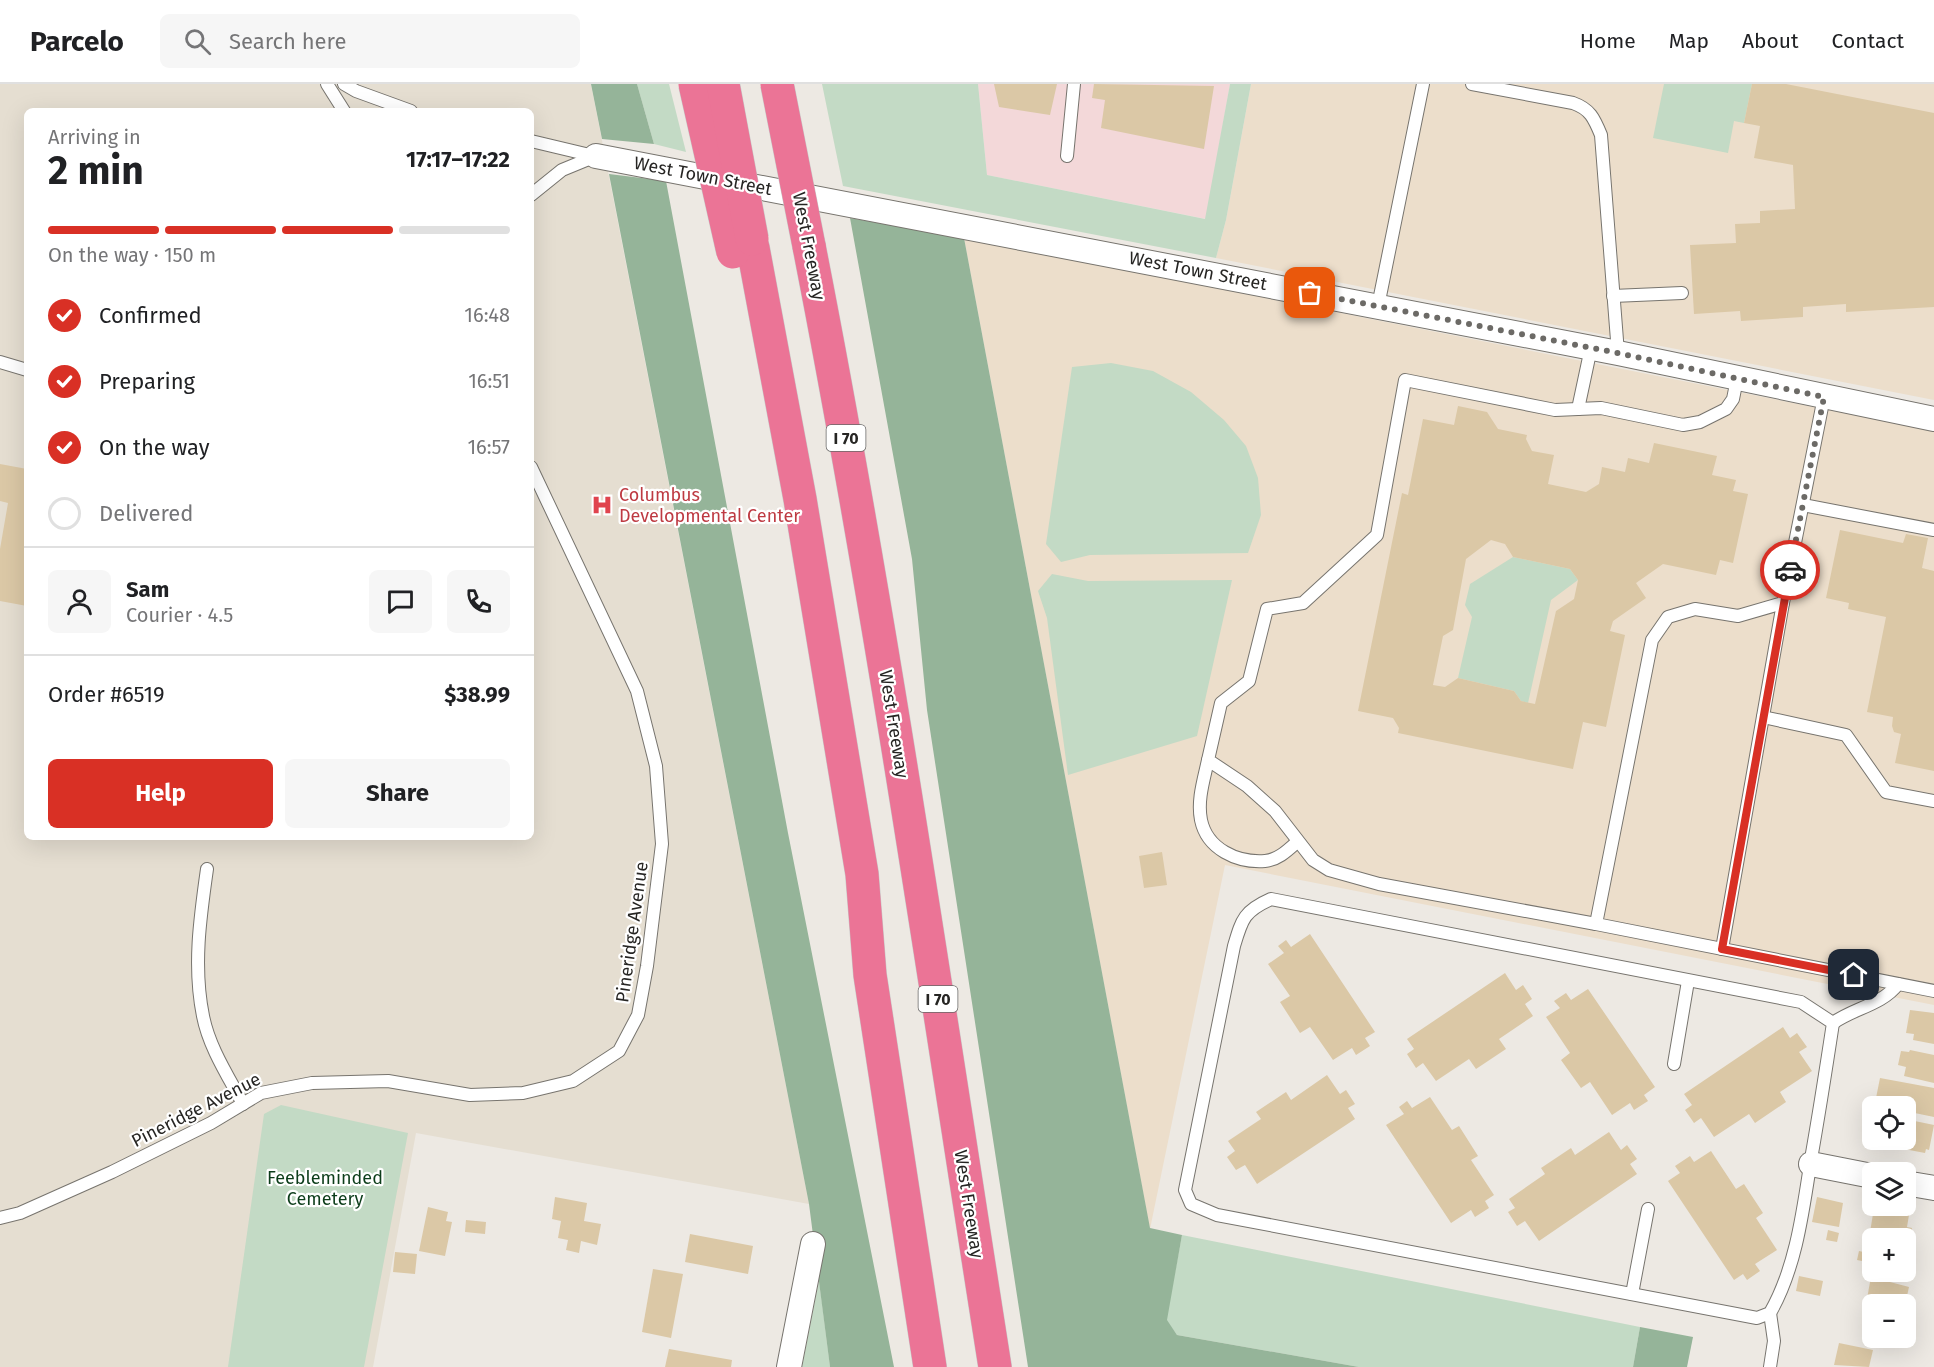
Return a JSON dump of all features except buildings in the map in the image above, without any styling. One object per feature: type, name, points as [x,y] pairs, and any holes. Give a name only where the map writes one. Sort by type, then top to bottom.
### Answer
[{"type":"highway","points":[[695,84],[770,339],[800,500],[860,862],[870,975],[930,1367]]},
{"type":"highway","points":[[723,84],[743,250]]},
{"type":"highway","name":"West Freeway","points":[[777,84],[837,384],[879,632],[995,1367]]},
{"type":"street","name":"West Town Street","points":[[596,156],[1618,353],[1934,419]]},
{"type":"street","points":[[1811,1164],[1862,1174]]},
{"type":"street","points":[[1916,1185],[1934,1188]]},
{"type":"street","points":[[789,1367],[813,1244]]},
{"type":"lane","points":[[327,84],[342,108]]},
{"type":"lane","points":[[344,84],[356,92],[402,108]]},
{"type":"lane","points":[[1067,156],[1074,84]]},
{"type":"lane","points":[[1378,306],[1423,84]]},
{"type":"lane","points":[[1472,84],[1573,103],[1585,108],[1594,117],[1601,135],[1618,353]]},
{"type":"lane","name":"West Town Street","points":[[534,142],[596,156]]},
{"type":"lane","points":[[534,193],[562,170],[596,156]]},
{"type":"lane","points":[[1614,296],[1683,293]]},
{"type":"lane","points":[[1578,409],[1591,348]]},
{"type":"lane","points":[[0,362],[24,369]]},
{"type":"lane","points":[[1297,842],[1281,856],[1266,861],[1240,859],[1222,852],[1210,840],[1201,821],[1199,803],[1221,703],[1249,681],[1267,609],[1303,603],[1377,535],[1405,380],[1555,410],[1601,408],[1683,425],[1719,415],[1733,399],[1737,379]]},
{"type":"lane","points":[[1722,949],[1783,603],[1824,397]]},
{"type":"lane","name":"Pineridge Avenue","points":[[0,1218],[20,1213],[112,1172],[211,1123],[261,1093],[312,1083],[388,1081],[470,1095],[523,1093],[573,1081],[619,1051],[638,1015],[647,966],[662,844],[656,766],[637,691],[534,473]]},
{"type":"lane","points":[[1803,505],[1934,530]]},
{"type":"lane","points":[[1596,924],[1652,640],[1668,617],[1695,609],[1738,616],[1783,603]]},
{"type":"lane","points":[[1762,717],[1846,735],[1886,792],[1934,801]]},
{"type":"lane","points":[[1208,760],[1247,786],[1275,811],[1312,860],[1329,870],[1378,884],[1596,924],[1934,991]]},
{"type":"lane","points":[[207,869],[199,925],[197,971],[203,1017],[215,1052],[243,1104]]},
{"type":"lane","points":[[1833,1023],[1801,1002],[1271,899],[1256,906],[1242,918],[1234,946],[1185,1190],[1191,1204],[1217,1215],[1757,1318],[1770,1313],[1780,1296],[1790,1266],[1811,1164],[1833,1023],[1844,1015],[1889,996],[1898,984]]},
{"type":"lane","points":[[1674,1064],[1688,981]]},
{"type":"lane","points":[[1632,1294],[1648,1209]]},
{"type":"lane","points":[[1770,1313],[1774,1341],[1770,1367]]},
{"type":"shaded area","name":"Columbus Developmental Center","points":[[0,84],[591,84],[809,1204],[416,1133],[373,1367],[0,1367]]},
{"type":"shaded area","points":[[978,84],[1230,84],[1206,219],[987,175]]},
{"type":"shaded area","points":[[1251,84],[1934,84],[1934,400],[1216,258],[1226,220]]},
{"type":"shaded area","points":[[964,238],[1934,431],[1934,1005],[1225,865],[1150,1229]]},
{"type":"green space","points":[[591,84],[637,84],[654,144],[602,139]]},
{"type":"green space","points":[[637,84],[669,84],[686,152],[654,144]]},
{"type":"green space","points":[[822,84],[978,84],[987,175],[1205,219],[1230,84],[1251,84],[1226,220],[1216,258],[843,186]]},
{"type":"green space","points":[[1664,84],[1752,84],[1744,123],[1734,121],[1728,153],[1653,138]]},
{"type":"green space","points":[[609,174],[666,181],[788,833],[894,1367],[830,1367],[809,1204]]},
{"type":"green space","points":[[850,218],[964,238],[1150,1228],[1182,1235],[1167,1320],[1177,1335],[1359,1367],[1028,1367],[927,710],[912,559]]},
{"type":"green space","points":[[1111,363],[1153,371],[1191,392],[1224,420],[1246,446],[1258,478],[1261,515],[1248,553],[1090,555],[1061,562],[1046,544],[1072,367]]},
{"type":"green space","points":[[1513,557],[1570,569],[1578,580],[1551,600],[1528,703],[1521,701],[1514,691],[1458,678],[1472,617],[1465,605],[1470,584]]},
{"type":"green space","points":[[1052,574],[1088,581],[1232,580],[1197,736],[1068,775],[1047,618],[1038,591]]},
{"type":"green space","name":"Feebleminded Cemetery","points":[[281,1105],[408,1133],[364,1367],[228,1367],[264,1114]]},
{"type":"green space","points":[[1182,1235],[1640,1327],[1633,1367],[1359,1367],[1177,1335],[1166,1320]]},
{"type":"green space","points":[[819,1280],[830,1367],[802,1367]]},
{"type":"green space","points":[[1640,1327],[1693,1337],[1687,1367],[1633,1367]]},
{"type":"way so far","points":[[1310,293],[1618,353],[1824,397],[1790,570]]},
{"type":"place","name":"Columbus Developmental Center","points":[[602,505]]},
{"type":"route","points":[[1790,570],[1722,949],[1854,975]]}]
